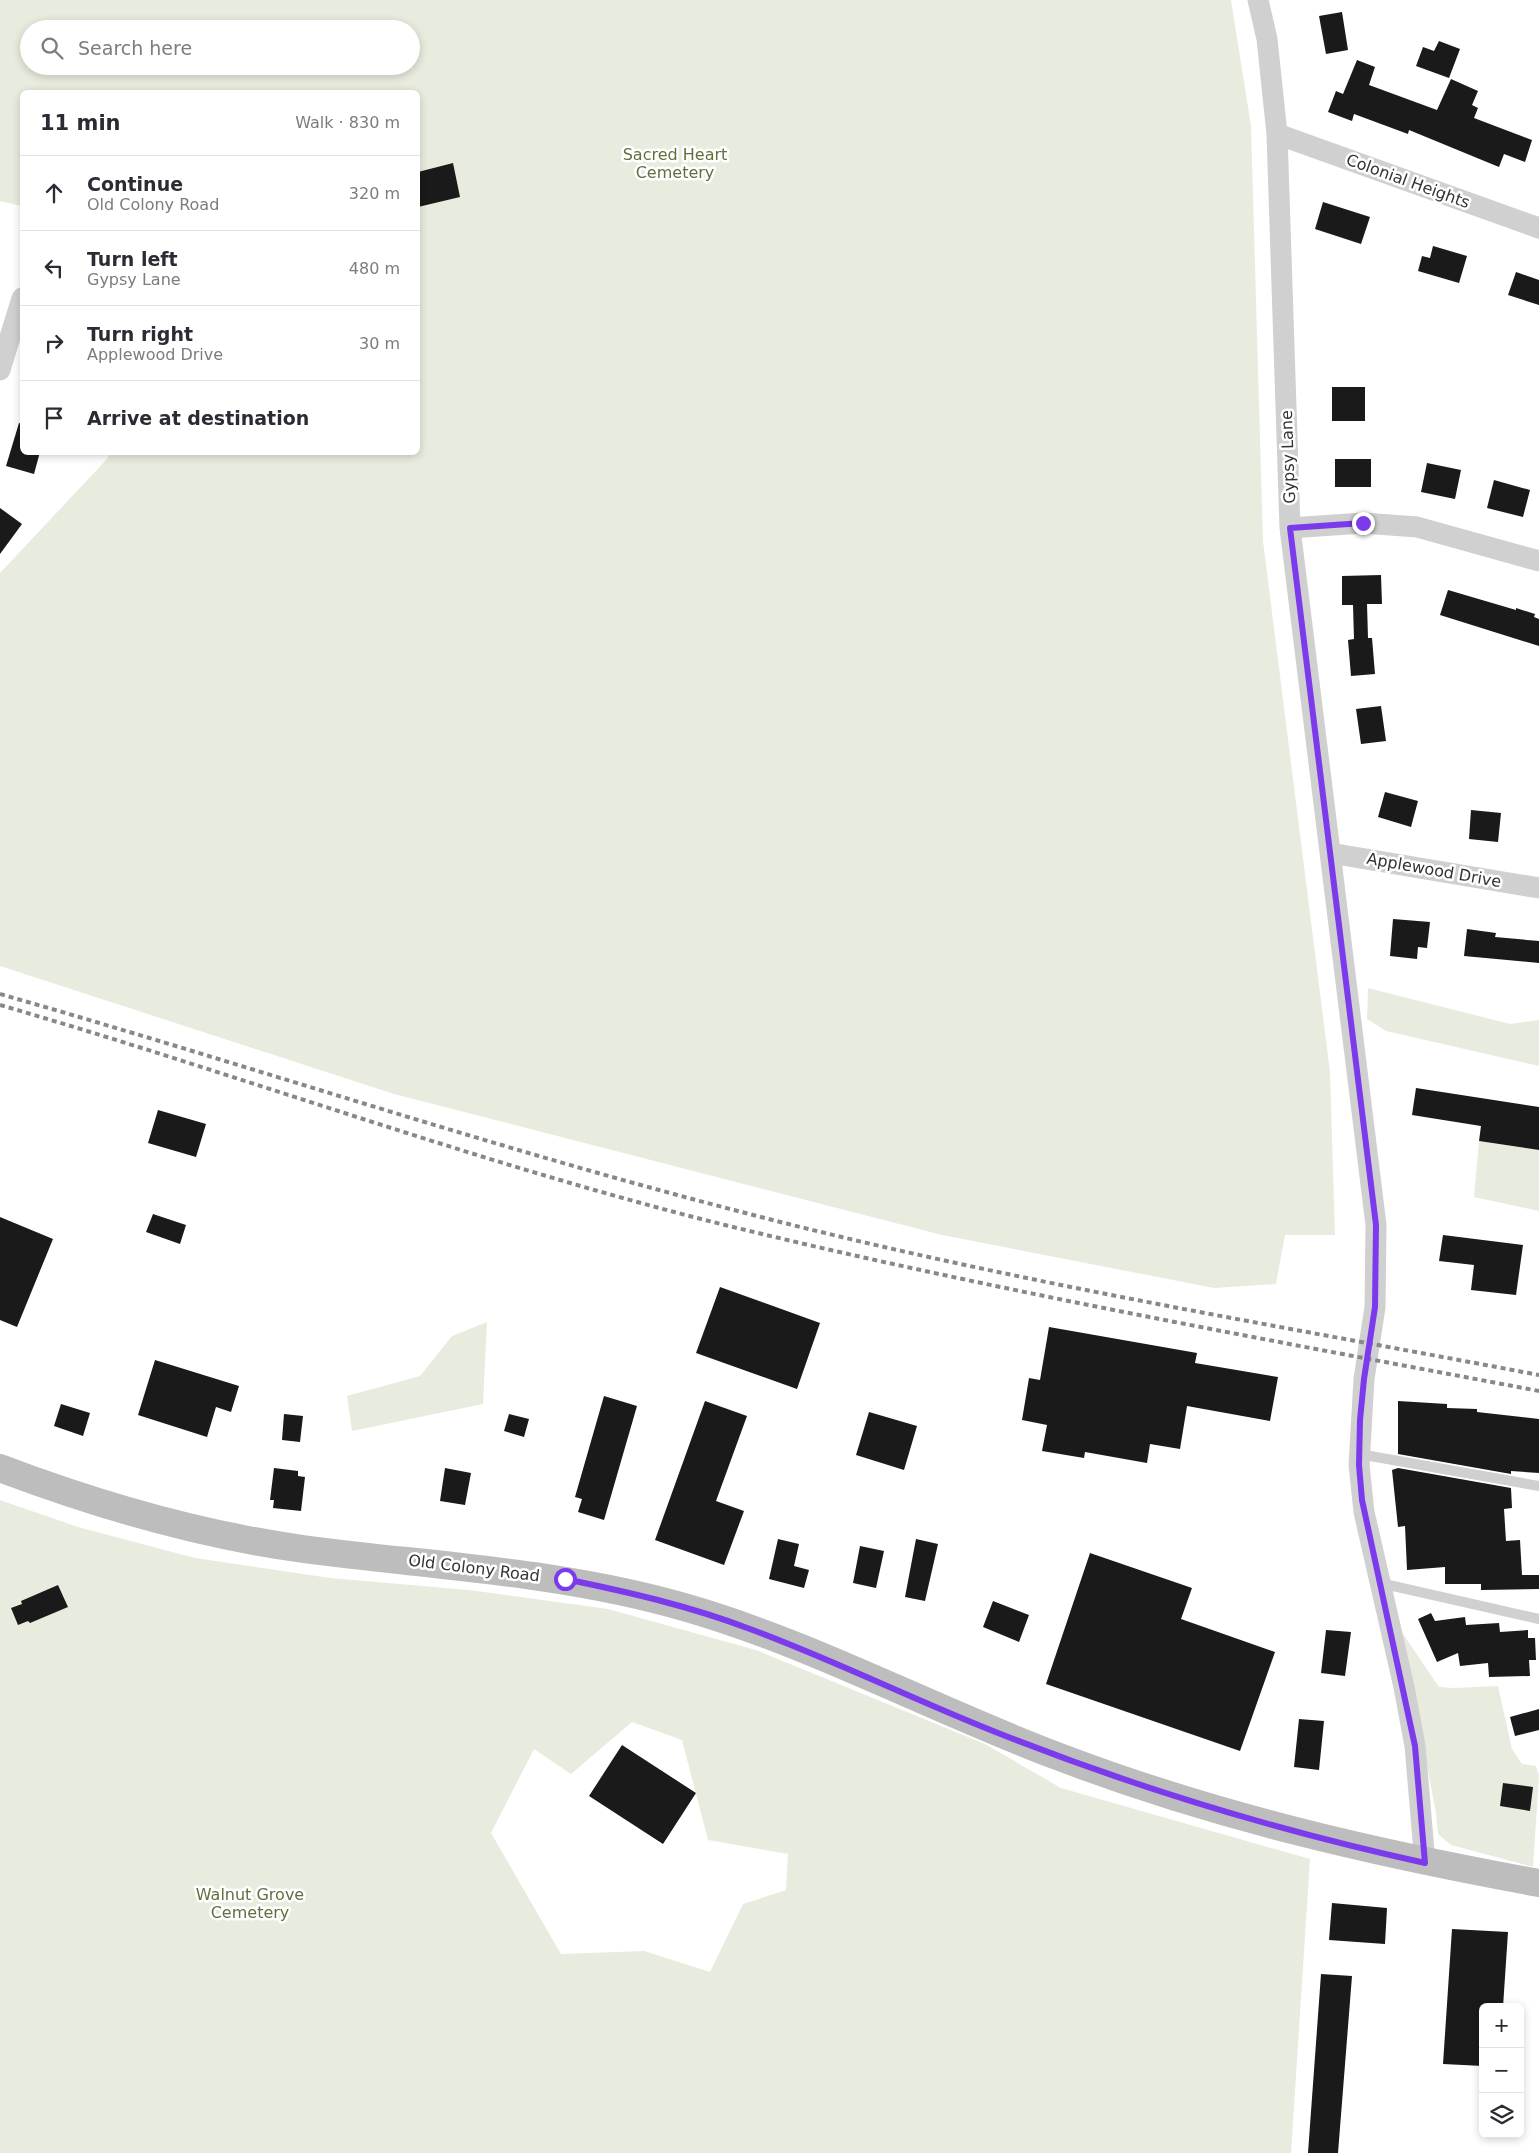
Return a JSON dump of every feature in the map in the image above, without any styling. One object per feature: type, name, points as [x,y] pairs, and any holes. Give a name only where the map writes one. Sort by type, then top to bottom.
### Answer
[{"type":"main road","name":"Old Colony Road","points":[[0,1468],[159,1518],[233,1536],[300,1548],[565,1579],[630,1592],[688,1608],[758,1632],[994,1732],[1126,1782],[1284,1829],[1425,1863],[1539,1883]]},
{"type":"street","name":"Gypsy Lane","points":[[1258,0],[1267,39],[1277,134],[1290,528],[1376,1225],[1375,1307],[1364,1379],[1359,1454],[1364,1512],[1415,1746],[1425,1863]]},
{"type":"street","name":"Colonial Heights","points":[[1277,134],[1539,228]]},
{"type":"street","points":[[0,370],[20,305]]},
{"type":"street","points":[[1290,528],[1363,523],[1417,527],[1539,562]]},
{"type":"street","name":"Applewood Drive","points":[[1330,853],[1539,888]]},
{"type":"lane","points":[[1359,1454],[1539,1486]]},
{"type":"lane","points":[[1380,1583],[1539,1619]]},
{"type":"green space","name":"Sacred Heart Cemetery","points":[[0,0],[1231,0],[1251,126],[1263,541],[1330,1072],[1335,1235],[1285,1235],[1276,1284],[1214,1288],[942,1235],[394,1094],[0,966],[0,573],[109,455],[420,455],[420,90],[20,90],[20,206],[0,201]]},
{"type":"green space","points":[[1368,988],[1510,1024],[1539,1020],[1539,1066],[1386,1031],[1367,1019]]},
{"type":"green space","points":[[1479,1141],[1539,1150],[1539,1211],[1474,1197]]},
{"type":"green space","points":[[487,1322],[483,1404],[352,1431],[347,1396],[420,1376],[452,1336]]},
{"type":"green space","name":"Walnut Grove Cemetery","points":[[0,1500],[78,1527],[195,1558],[330,1578],[469,1590],[608,1609],[756,1650],[985,1744],[1061,1788],[1310,1859],[1291,2153],[0,2153]],"holes":[[[632,1722],[682,1740],[708,1840],[788,1854],[786,1890],[743,1904],[710,1972],[644,1951],[561,1954],[491,1833],[534,1749],[571,1774]]]},
{"type":"green space","points":[[1401,1631],[1439,1687],[1498,1686],[1512,1749],[1522,1764],[1536,1766],[1539,1776],[1533,1867],[1451,1845],[1438,1834],[1436,1813]]},
{"type":"building","points":[[1342,12],[1348,50],[1326,54],[1319,16]]},
{"type":"building","points":[[1439,41],[1460,49],[1449,78],[1416,66],[1423,47],[1434,51]]},
{"type":"building","points":[[1357,60],[1375,67],[1369,85],[1437,110],[1451,79],[1478,91],[1472,105],[1478,108],[1474,118],[1532,140],[1525,162],[1504,154],[1499,167],[1409,130],[1408,134],[1354,114],[1352,121],[1328,112],[1336,91],[1343,94]]},
{"type":"building","points":[[453,163],[460,197],[420,207],[420,171]]},
{"type":"building","points":[[1323,202],[1370,217],[1361,244],[1315,229]]},
{"type":"building","points":[[1433,246],[1467,256],[1459,283],[1418,271],[1422,256],[1430,258]]},
{"type":"building","points":[[1516,272],[1539,280],[1539,305],[1508,295]]},
{"type":"building","points":[[1332,387],[1365,387],[1365,421],[1332,421]]},
{"type":"building","points":[[19,423],[20,455],[39,455],[34,474],[6,466]]},
{"type":"building","points":[[1335,459],[1371,459],[1371,487],[1335,487]]},
{"type":"building","points":[[1427,463],[1461,470],[1455,499],[1421,492]]},
{"type":"building","points":[[1494,480],[1530,490],[1523,517],[1487,508]]},
{"type":"building","points":[[0,508],[22,524],[0,554]]},
{"type":"building","points":[[1381,575],[1382,604],[1367,604],[1368,638],[1372,638],[1375,674],[1351,676],[1348,640],[1354,639],[1353,605],[1342,605],[1342,576]]},
{"type":"building","points":[[1448,590],[1535,614],[1534,617],[1539,619],[1539,646],[1440,615]]},
{"type":"building","points":[[1381,706],[1386,741],[1361,744],[1356,709]]},
{"type":"building","points":[[1385,792],[1418,801],[1411,827],[1378,817]]},
{"type":"building","points":[[1471,810],[1501,813],[1498,842],[1469,839]]},
{"type":"building","points":[[1393,919],[1430,922],[1427,948],[1418,947],[1417,959],[1390,956]]},
{"type":"building","points":[[1467,929],[1496,933],[1495,937],[1539,941],[1539,963],[1464,956]]},
{"type":"building","points":[[1416,1088],[1539,1107],[1539,1150],[1479,1141],[1481,1126],[1412,1115]]},
{"type":"building","points":[[158,1110],[206,1124],[196,1157],[148,1143]]},
{"type":"building","points":[[153,1214],[186,1225],[180,1244],[146,1232]]},
{"type":"building","points":[[0,1217],[53,1239],[17,1327],[0,1320]]},
{"type":"building","points":[[1443,1235],[1523,1245],[1516,1295],[1471,1290],[1474,1265],[1439,1261]]},
{"type":"building","points":[[720,1287],[820,1323],[797,1389],[696,1353]]},
{"type":"building","points":[[1049,1327],[1197,1353],[1195,1363],[1278,1377],[1270,1421],[1187,1406],[1180,1449],[1150,1444],[1147,1463],[1085,1452],[1084,1458],[1042,1451],[1047,1425],[1022,1420],[1029,1378],[1040,1380]]},
{"type":"building","points":[[155,1360],[239,1386],[231,1412],[216,1407],[207,1437],[138,1415]]},
{"type":"building","points":[[604,1396],[637,1406],[604,1520],[578,1512],[582,1499],[575,1497]]},
{"type":"building","points":[[705,1401],[747,1416],[716,1501],[744,1511],[724,1565],[655,1540]]},
{"type":"building","points":[[1398,1401],[1447,1404],[1447,1408],[1477,1409],[1477,1412],[1539,1419],[1539,1473],[1511,1471],[1511,1474],[1398,1454]]},
{"type":"building","points":[[61,1404],[90,1413],[83,1436],[54,1426]]},
{"type":"building","points":[[869,1412],[917,1426],[904,1470],[856,1455]]},
{"type":"building","points":[[284,1414],[303,1416],[300,1442],[282,1440]]},
{"type":"building","points":[[509,1414],[529,1419],[524,1437],[504,1431]]},
{"type":"building","points":[[274,1468],[298,1471],[298,1476],[305,1477],[301,1511],[273,1508],[274,1500],[270,1500]]},
{"type":"building","points":[[445,1468],[471,1473],[465,1505],[440,1501]]},
{"type":"building","points":[[1398,1468],[1511,1488],[1512,1508],[1504,1509],[1506,1541],[1520,1540],[1522,1575],[1539,1575],[1539,1589],[1481,1590],[1481,1584],[1445,1584],[1445,1567],[1407,1570],[1405,1526],[1398,1527],[1392,1470]]},
{"type":"building","points":[[778,1539],[799,1544],[794,1566],[809,1570],[804,1588],[769,1579]]},
{"type":"building","points":[[916,1539],[938,1544],[925,1601],[905,1597]]},
{"type":"building","points":[[860,1546],[884,1551],[876,1588],[853,1583]]},
{"type":"building","points":[[1090,1553],[1192,1588],[1181,1619],[1275,1652],[1240,1751],[1046,1684]]},
{"type":"building","points":[[58,1585],[68,1607],[30,1623],[28,1621],[18,1625],[11,1608],[22,1604],[21,1601]]},
{"type":"building","points":[[993,1601],[1029,1615],[1019,1642],[983,1627]]},
{"type":"building","points":[[1431,1613],[1435,1621],[1465,1617],[1466,1625],[1499,1623],[1500,1632],[1528,1630],[1528,1638],[1535,1638],[1536,1660],[1529,1660],[1530,1676],[1489,1677],[1488,1663],[1460,1666],[1458,1653],[1437,1662],[1418,1619]]},
{"type":"building","points":[[1326,1630],[1351,1632],[1345,1676],[1321,1673]]},
{"type":"building","points":[[1539,1709],[1539,1730],[1515,1736],[1510,1717]]},
{"type":"building","points":[[1299,1719],[1324,1721],[1319,1770],[1294,1767]]},
{"type":"building","points":[[622,1745],[696,1793],[663,1844],[589,1796]]},
{"type":"building","points":[[1503,1783],[1533,1787],[1530,1811],[1500,1806]]},
{"type":"building","points":[[1332,1903],[1387,1908],[1385,1944],[1329,1940]]},
{"type":"building","points":[[1452,1929],[1508,1932],[1503,2003],[1479,2003],[1479,2066],[1443,2064]]},
{"type":"building","points":[[1321,1974],[1352,1976],[1338,2153],[1308,2153]]},
{"type":"railway","points":[[0,994],[550,1159],[734,1210],[834,1235],[1034,1280],[1539,1375]]},
{"type":"railway","points":[[0,1005],[92,1032],[548,1177],[733,1227],[833,1251],[1034,1294],[1539,1391]]},
{"type":"route","points":[[565,1579],[630,1592],[688,1608],[750,1629],[994,1732],[1126,1782],[1284,1829],[1425,1863],[1415,1746],[1404,1687],[1362,1500],[1359,1465],[1360,1420],[1375,1307],[1377,1268],[1376,1225],[1290,528],[1363,523]]}]
